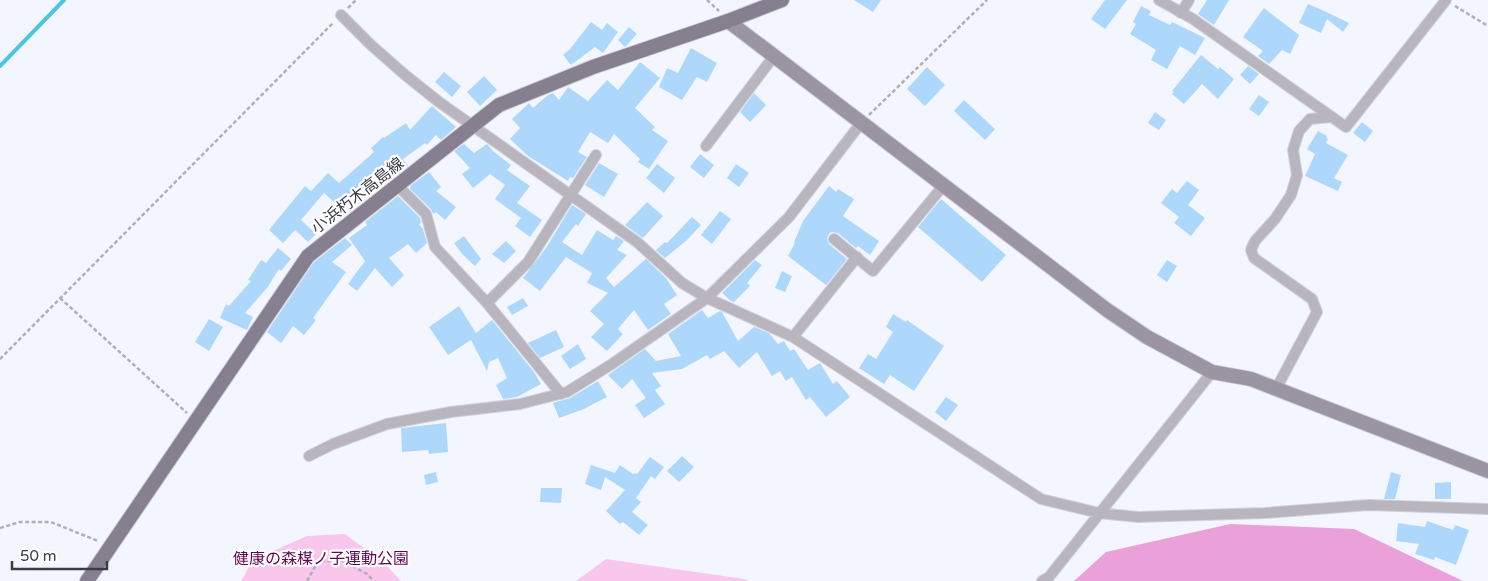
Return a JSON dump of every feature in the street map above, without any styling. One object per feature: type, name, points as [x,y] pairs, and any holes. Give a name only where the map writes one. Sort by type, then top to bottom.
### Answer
[{"type":"main road","name":"小浜朽木高島線","points":[[87,581],[308,256],[499,105],[593,67],[728,21],[782,0]]},
{"type":"main road","points":[[728,21],[1107,310],[1147,337],[1212,372],[1251,379],[1488,471]]},
{"type":"street","points":[[1159,0],[1193,19],[1346,127],[1446,0]]},
{"type":"street","points":[[1181,13],[1188,0]]},
{"type":"street","points":[[341,15],[404,74],[637,242],[682,284],[707,298],[793,337],[1041,499],[1099,513],[1138,518],[1265,513],[1368,505],[1488,509]]},
{"type":"street","points":[[706,146],[774,56]]},
{"type":"street","points":[[1276,389],[1317,312],[1312,299],[1254,258],[1251,250],[1255,241],[1275,219],[1291,195],[1297,175],[1293,150],[1299,131],[1310,119],[1330,117]]},
{"type":"street","points":[[309,456],[334,444],[387,424],[451,412],[520,404],[567,392],[612,364],[707,298],[789,217],[861,123]]},
{"type":"street","points":[[487,303],[528,262],[596,155]]},
{"type":"street","points":[[397,185],[426,214],[435,247],[487,303],[561,394]]},
{"type":"street","points":[[834,239],[873,271],[943,186]]},
{"type":"street","points":[[793,337],[857,257]]},
{"type":"street","points":[[1042,581],[1049,577],[1212,372]]},
{"type":"path","points":[[0,359],[356,0]]},
{"type":"path","points":[[861,123],[987,0]]},
{"type":"path","points":[[1446,0],[1488,26]]},
{"type":"path","points":[[60,298],[196,422]]},
{"type":"path","points":[[0,528],[20,522],[51,522],[111,546]]},
{"type":"path","points":[[307,581],[318,561],[343,561],[367,574],[374,581]]},
{"type":"green space","name":"健康の森楳ノ子運動公園","points":[[345,534],[384,563],[401,581],[241,581],[253,560],[307,536]]},
{"type":"green space","points":[[606,559],[744,579],[749,581],[576,581]]},
{"type":"shaded area","points":[[1230,524],[1354,529],[1463,581],[1074,581],[1106,552]]},
{"type":"building","points":[[854,0],[881,0],[873,12]]},
{"type":"building","points":[[1105,0],[1127,0],[1105,29],[1091,19]]},
{"type":"building","points":[[1207,0],[1229,0],[1214,25],[1198,14]]},
{"type":"building","points":[[1308,4],[1349,23],[1343,32],[1327,19],[1321,33],[1299,23]]},
{"type":"building","points":[[1141,6],[1151,11],[1149,15],[1170,25],[1172,22],[1205,38],[1195,55],[1180,46],[1167,69],[1151,60],[1156,50],[1130,34],[1136,24],[1133,22]]},
{"type":"building","points":[[1264,8],[1299,35],[1290,54],[1282,50],[1269,64],[1258,56],[1263,51],[1243,37]]},
{"type":"building","points":[[591,22],[602,30],[607,23],[618,32],[603,53],[595,47],[571,65],[563,55]]},
{"type":"building","points":[[629,27],[637,34],[625,47],[618,40]]},
{"type":"building","points":[[691,48],[717,63],[707,82],[697,77],[682,100],[659,87],[667,68],[678,73]]},
{"type":"building","points":[[1201,55],[1234,79],[1218,99],[1202,84],[1184,104],[1172,94],[1174,92],[1172,91]]},
{"type":"building","points":[[640,62],[660,78],[635,108],[655,127],[652,130],[668,141],[649,169],[638,162],[640,159],[614,134],[608,143],[590,132],[578,152],[587,157],[573,178],[570,177],[568,181],[528,156],[510,139],[520,128],[512,119],[529,103],[533,108],[553,93],[559,100],[568,87],[588,101],[607,80],[618,90]]},
{"type":"building","points":[[1248,66],[1259,74],[1250,84],[1240,75]]},
{"type":"building","points":[[927,67],[945,85],[925,106],[907,89]]},
{"type":"building","points":[[444,72],[461,86],[452,97],[435,82]]},
{"type":"building","points":[[484,76],[497,90],[480,106],[467,92]]},
{"type":"building","points":[[754,93],[766,105],[750,122],[740,112]]},
{"type":"building","points":[[1259,95],[1269,102],[1259,116],[1249,109]]},
{"type":"building","points":[[964,100],[995,129],[985,140],[954,111]]},
{"type":"building","points":[[432,106],[456,127],[441,140],[436,135],[427,145],[425,143],[403,159],[408,166],[400,172],[393,162],[388,166],[386,164],[348,197],[352,200],[343,210],[324,193],[301,220],[316,234],[308,242],[295,230],[283,243],[269,230],[305,186],[311,191],[328,173],[339,183],[374,152],[371,148],[383,137],[406,123],[410,130]]},
{"type":"building","points":[[1155,112],[1166,120],[1159,130],[1148,123]]},
{"type":"building","points":[[1362,122],[1373,131],[1365,142],[1353,133]]},
{"type":"building","points":[[1318,131],[1327,136],[1326,143],[1348,155],[1334,178],[1342,182],[1338,191],[1305,176],[1315,154],[1307,149]]},
{"type":"building","points":[[464,144],[474,153],[487,144],[511,165],[507,170],[530,186],[517,203],[542,220],[530,237],[515,226],[521,218],[495,199],[505,185],[490,174],[473,188],[462,174],[470,168],[454,151]]},
{"type":"building","points":[[700,154],[714,165],[704,178],[690,167]]},
{"type":"building","points":[[599,163],[618,174],[604,197],[585,185]]},
{"type":"building","points":[[657,164],[675,178],[664,193],[646,178]]},
{"type":"building","points":[[736,164],[749,173],[739,187],[727,178]]},
{"type":"building","points":[[429,172],[441,187],[436,191],[456,207],[445,220],[436,212],[433,214],[431,209],[410,189],[410,186]]},
{"type":"building","points":[[1187,181],[1199,190],[1188,205],[1205,218],[1191,236],[1174,223],[1179,217],[1161,203],[1172,189],[1177,193]]},
{"type":"building","points":[[829,186],[836,192],[838,189],[854,199],[843,216],[879,241],[870,255],[858,246],[856,248],[838,233],[832,232],[829,234],[827,238],[829,244],[847,259],[826,285],[788,256],[803,221]]},
{"type":"building","points":[[398,196],[420,218],[421,223],[419,224],[423,229],[427,243],[416,253],[408,244],[389,258],[404,275],[392,287],[375,268],[357,291],[348,284],[365,261],[349,238],[367,225],[365,222]]},
{"type":"building","points":[[941,199],[1006,255],[982,282],[918,227]]},
{"type":"building","points":[[647,202],[663,216],[643,238],[625,225]]},
{"type":"building","points":[[572,205],[586,214],[578,226],[576,224],[562,242],[582,255],[597,230],[613,240],[616,236],[624,241],[617,250],[627,255],[606,278],[614,287],[646,259],[666,278],[677,295],[664,304],[671,314],[648,330],[634,310],[618,329],[623,334],[607,351],[591,337],[604,324],[590,311],[608,293],[587,283],[592,273],[566,257],[540,291],[523,278],[546,248]]},
{"type":"building","points":[[720,211],[731,219],[712,244],[701,235]]},
{"type":"building","points":[[692,217],[701,225],[687,240],[665,258],[656,250],[665,242],[667,243]]},
{"type":"building","points":[[464,236],[481,259],[475,266],[454,243]]},
{"type":"building","points":[[345,238],[352,245],[332,262],[346,272],[313,318],[316,320],[304,335],[293,326],[281,343],[267,332],[314,262]]},
{"type":"building","points":[[506,241],[516,251],[504,263],[492,254]]},
{"type":"building","points":[[278,248],[291,259],[281,271],[279,269],[267,288],[245,313],[253,317],[247,330],[220,318],[226,304],[229,306],[251,281],[248,280],[261,260],[266,263]]},
{"type":"building","points":[[755,260],[762,265],[747,283],[750,286],[734,302],[731,301],[722,293]]},
{"type":"building","points":[[1167,260],[1177,266],[1167,282],[1157,275]]},
{"type":"building","points":[[782,271],[792,276],[785,292],[775,288]]},
{"type":"building","points":[[523,298],[528,306],[512,315],[507,307]]},
{"type":"building","points":[[459,306],[476,333],[492,320],[534,372],[541,384],[517,397],[503,399],[496,385],[507,378],[498,358],[489,362],[487,371],[471,340],[448,355],[429,327]]},
{"type":"building","points":[[702,310],[708,318],[720,311],[722,312],[738,341],[754,327],[769,333],[778,344],[784,341],[790,351],[794,349],[808,370],[820,363],[833,384],[837,381],[850,397],[826,417],[810,397],[806,400],[792,377],[786,381],[780,371],[772,376],[757,352],[739,368],[724,351],[710,359],[707,355],[682,369],[652,373],[661,386],[655,390],[665,404],[644,418],[635,405],[646,398],[632,379],[622,389],[608,375],[645,349],[656,361],[681,356],[668,334]]},
{"type":"building","points":[[893,314],[906,322],[907,320],[944,346],[914,391],[890,375],[884,384],[859,368],[868,354],[876,359],[893,332],[886,327]]},
{"type":"building","points":[[209,319],[223,327],[209,351],[195,342]]},
{"type":"building","points":[[556,330],[564,347],[540,358],[528,343]]},
{"type":"building","points":[[578,344],[586,359],[570,369],[561,356]]},
{"type":"building","points":[[598,381],[607,397],[584,409],[559,418],[553,403],[570,398]]},
{"type":"building","points":[[946,397],[958,405],[946,421],[935,412]]},
{"type":"building","points":[[446,423],[448,452],[429,454],[428,450],[402,452],[401,428]]},
{"type":"building","points":[[682,456],[694,467],[679,482],[667,471]]},
{"type":"building","points":[[650,457],[664,467],[655,479],[651,476],[636,498],[641,502],[632,512],[648,525],[639,535],[623,522],[620,524],[606,511],[625,490],[605,477],[601,490],[585,484],[591,465],[615,473],[620,465],[633,474],[637,474]]},
{"type":"building","points":[[436,472],[438,482],[426,485],[424,475]]},
{"type":"building","points":[[1391,472],[1401,475],[1395,499],[1384,499]]},
{"type":"building","points":[[1451,482],[1451,499],[1435,499],[1435,483]]},
{"type":"building","points":[[541,488],[562,488],[561,503],[540,502]]},
{"type":"building","points":[[1427,521],[1453,530],[1455,525],[1469,530],[1456,565],[1435,557],[1434,560],[1415,554],[1419,544],[1396,541],[1398,523],[1425,527]]},
{"type":"waterway","points":[[0,66],[64,0]]}]
